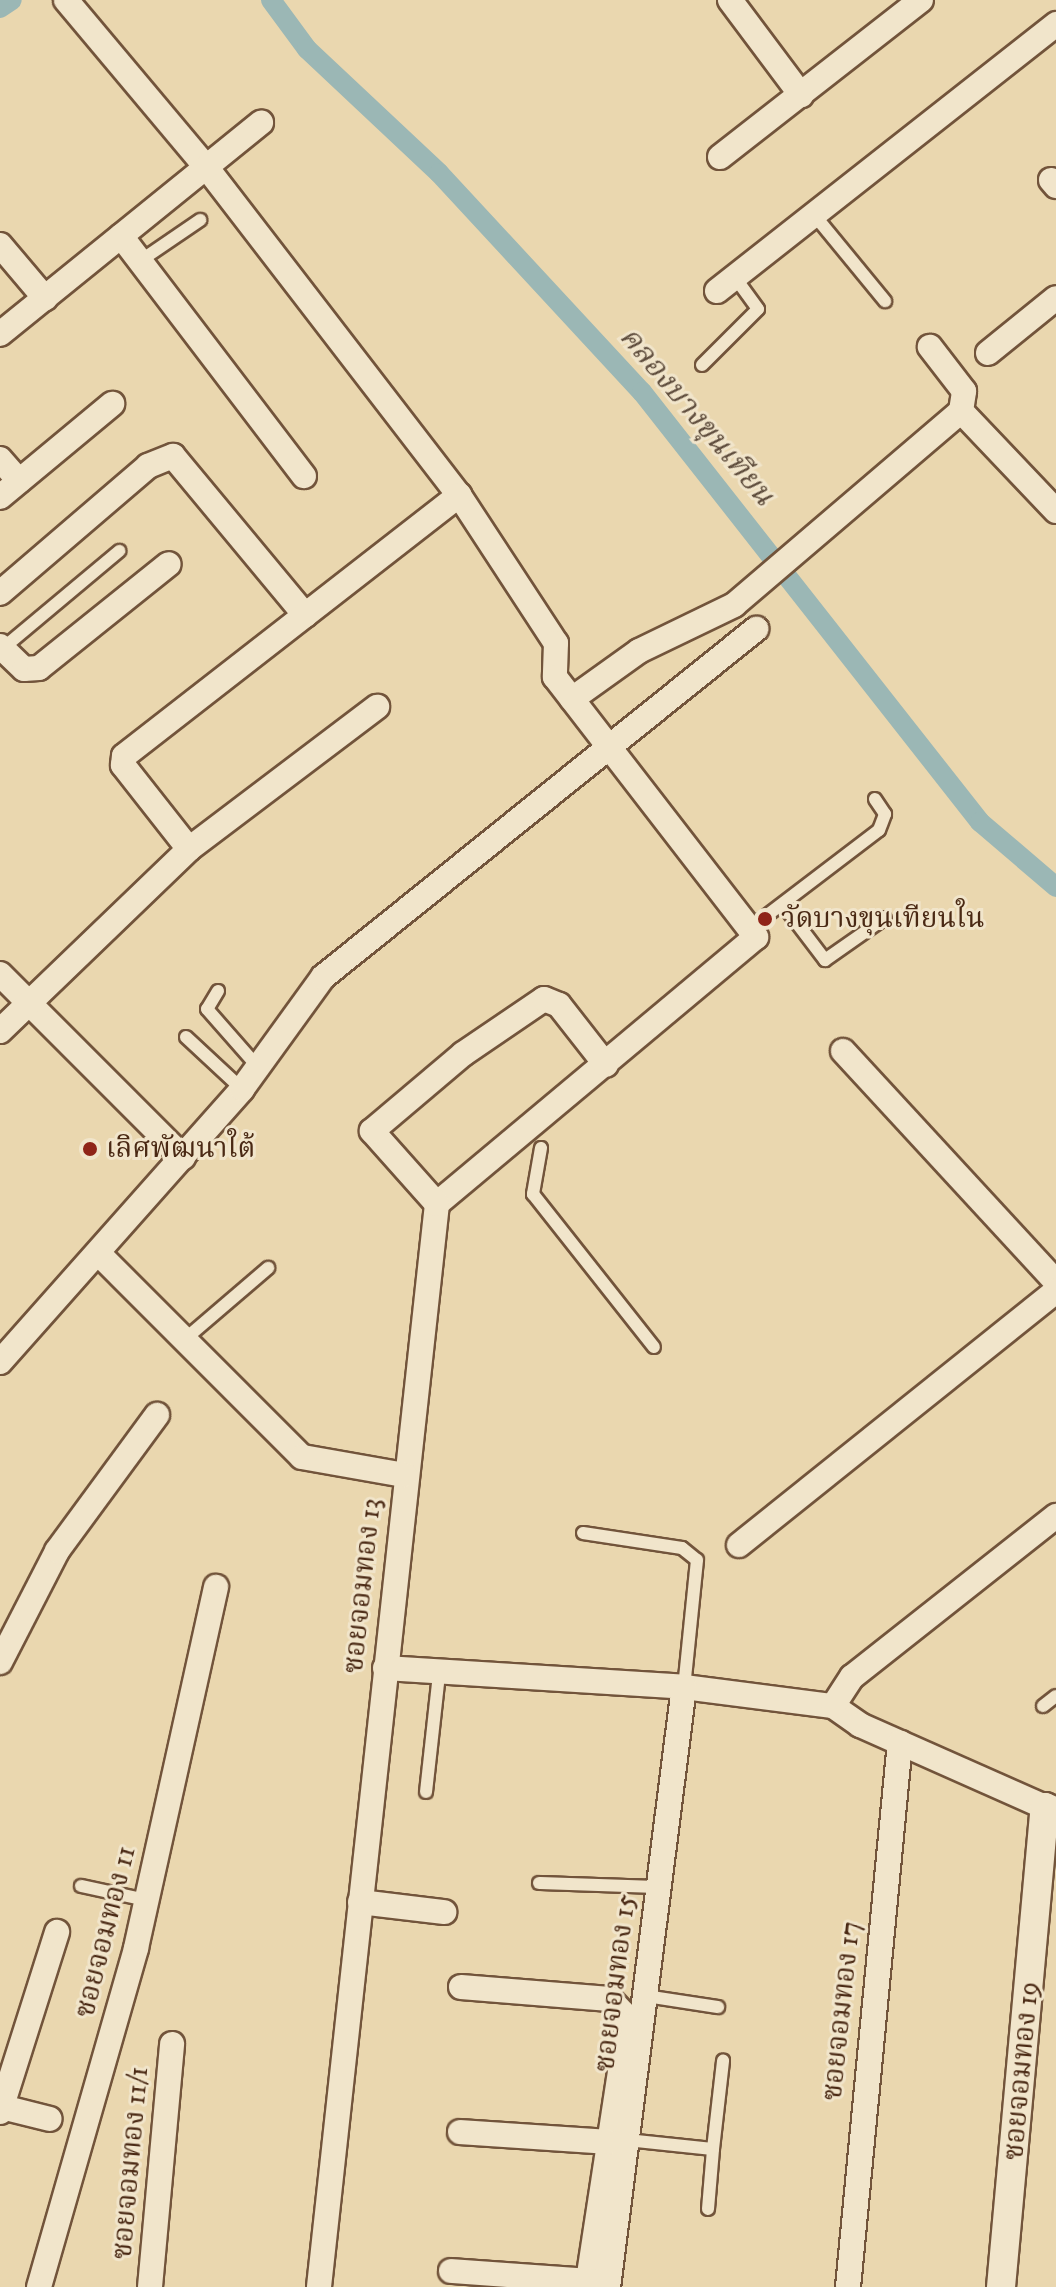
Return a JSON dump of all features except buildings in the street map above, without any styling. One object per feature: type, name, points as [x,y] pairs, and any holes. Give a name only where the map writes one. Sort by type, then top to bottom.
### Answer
[{"type":"street","points":[[66,0],[207,168],[459,495],[556,643],[555,674],[572,699],[753,926],[753,946],[606,1065],[533,1138],[437,1204],[404,1475]]},
{"type":"street","points":[[730,0],[801,95]]},
{"type":"street","points":[[720,157],[921,0]]},
{"type":"street","points":[[726,284],[816,217],[1056,24]]},
{"type":"street","points":[[0,334],[261,123]]},
{"type":"street","points":[[121,236],[304,476]]},
{"type":"street","points":[[0,245],[45,298]]},
{"type":"street","points":[[988,353],[1056,298]]},
{"type":"street","points":[[572,699],[639,651],[744,597],[961,411],[964,391],[930,347]]},
{"type":"street","points":[[0,459],[9,489],[112,404]]},
{"type":"street","points":[[961,411],[1056,511]]},
{"type":"street","points":[[0,593],[148,466],[173,456],[305,615]]},
{"type":"street","points":[[189,849],[123,765],[124,756],[459,495]]},
{"type":"street","points":[[1,647],[24,669],[39,668],[169,564]]},
{"type":"street","points":[[0,1362],[242,1089],[323,977],[756,629]]},
{"type":"street","points":[[0,1031],[189,849],[377,707]]},
{"type":"street","points":[[0,974],[183,1157]]},
{"type":"street","points":[[437,1204],[372,1131],[463,1054],[544,999],[559,1005],[606,1065]]},
{"type":"street","points":[[843,1051],[1056,1282]]},
{"type":"street","name":"ซอยจอมทอง 13","points":[[98,1253],[302,1457],[404,1475],[319,2287]]},
{"type":"street","points":[[739,1545],[1056,1291]]},
{"type":"street","points":[[0,1662],[57,1551],[157,1415]]},
{"type":"street","points":[[833,1706],[852,1677],[1056,1516]]},
{"type":"street","name":"ซอยจอมทอง 11","points":[[39,2287],[146,1900],[216,1587]]},
{"type":"street","points":[[385,1668],[439,1674],[684,1687],[833,1706],[900,1742],[1050,1809]]},
{"type":"street","name":"ซอยจอมทอง 15","points":[[618,2141],[646,1996],[684,1687]]},
{"type":"street","name":"ซอยจอมทอง 17","points":[[848,2287],[900,1742]]},
{"type":"street","name":"ซอยจอมทอง 19","points":[[1001,2287],[1050,1809]]},
{"type":"street","points":[[360,1902],[444,1912]]},
{"type":"street","points":[[50,2119],[1,2109],[57,1932]]},
{"type":"street","points":[[451,2271],[602,2283],[627,2026],[618,2005],[610,1999],[461,1987]]},
{"type":"street","name":"ซอยจอมทอง 11/1","points":[[150,2287],[172,2044]]},
{"type":"street","points":[[460,2132],[618,2141]]},
{"type":"lane","points":[[816,217],[885,301]]},
{"type":"lane","points":[[140,261],[200,220]]},
{"type":"lane","points":[[702,365],[758,309],[726,284]]},
{"type":"lane","points":[[1,647],[119,551]]},
{"type":"lane","points":[[753,926],[784,906],[879,830],[885,814],[875,799]]},
{"type":"lane","points":[[784,906],[825,960],[885,918]]},
{"type":"lane","points":[[218,991],[207,1009],[257,1066]]},
{"type":"lane","points":[[186,1037],[242,1089]]},
{"type":"lane","points":[[533,1138],[533,1194],[654,1347]]},
{"type":"lane","points":[[184,1340],[268,1268]]},
{"type":"lane","points":[[583,1533],[682,1548],[697,1560],[684,1687]]},
{"type":"lane","points":[[426,1792],[439,1674]]},
{"type":"lane","points":[[1043,1706],[1056,1696]]},
{"type":"lane","points":[[539,1883],[658,1887]]},
{"type":"lane","points":[[81,1886],[146,1900]]},
{"type":"lane","points":[[646,1996],[718,2007]]},
{"type":"lane","points":[[708,2209],[723,2061]]},
{"type":"lane","points":[[618,2141],[713,2149]]},
{"type":"waterway","points":[[0,8],[12,0]]},
{"type":"waterway","name":"คลองบางขุนเทียน","points":[[271,0],[307,49],[439,173],[642,392],[980,822],[1056,887]]},
{"type":"place","name":"วัดบางขุนเทียนใน","points":[[765,919]]},
{"type":"place","name":"เลิศพัฒนาใต้","points":[[90,1149]]}]
